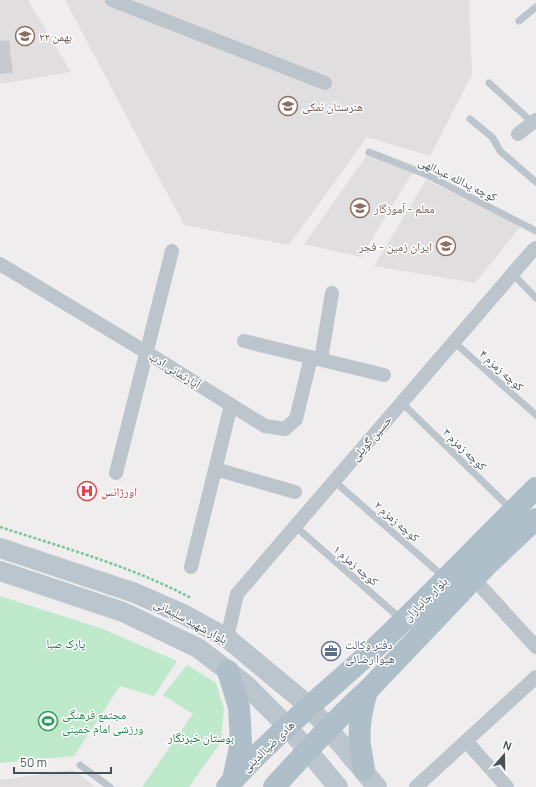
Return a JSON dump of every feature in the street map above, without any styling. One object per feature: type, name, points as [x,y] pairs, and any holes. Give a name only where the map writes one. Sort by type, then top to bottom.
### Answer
[{"type":"main road","name":"بلوار جانبازان","points":[[309,706],[336,684],[403,621],[536,488]]},
{"type":"main road","name":"بلوار جانبازان","points":[[328,729],[367,691],[474,579],[536,519]]},
{"type":"main road","name":"بلوار شهید سلیمانی","points":[[0,548],[135,592],[186,615],[227,638],[309,706],[370,779]]},
{"type":"main road","name":"بلوار شهید سلیمانی","points":[[0,570],[123,612],[198,648],[245,684],[287,726],[338,787]]},
{"type":"main road","points":[[228,671],[239,707],[241,742],[230,784]]},
{"type":"main road","points":[[367,691],[359,730],[360,745],[370,779]]},
{"type":"main road","name":"هادی ضیاالدینی","points":[[230,784],[267,744],[309,706]]},
{"type":"main road","points":[[274,787],[328,729]]},
{"type":"street","points":[[112,0],[325,83]]},
{"type":"street","points":[[518,134],[535,122]]},
{"type":"street","name":"حسین گویلی","points":[[227,638],[237,594],[536,248]]},
{"type":"street","points":[[116,473],[172,251]]},
{"type":"street","name":"آپارتمانی ادب","points":[[0,264],[265,426],[285,429],[296,419],[316,358]]},
{"type":"street","points":[[316,358],[332,293]]},
{"type":"street","points":[[244,342],[384,375]]},
{"type":"street","points":[[191,567],[230,405]]},
{"type":"street","points":[[215,470],[295,492]]},
{"type":"street","points":[[474,579],[536,646]]},
{"type":"street","points":[[416,787],[536,677]]},
{"type":"street","points":[[466,741],[507,787]]},
{"type":"lane","points":[[519,21],[536,6]]},
{"type":"lane","points":[[489,82],[535,122]]},
{"type":"lane","points":[[470,120],[493,138],[500,151],[536,182]]},
{"type":"lane","name":"کوچه یدالله عبدالهی","points":[[369,152],[425,174],[536,231]]},
{"type":"lane","points":[[512,274],[536,298]]},
{"type":"lane","name":"کوچه زمزم ۴","points":[[454,342],[536,415]]},
{"type":"lane","name":"کوچه زمزم ۳","points":[[402,403],[513,511]]},
{"type":"lane","name":"کوچه زمزم ۲","points":[[334,481],[445,578]]},
{"type":"lane","name":"کوچه زمزم ۱","points":[[296,526],[403,621]]},
{"type":"lane","points":[[80,765],[110,787]]},
{"type":"shaded area","name":"۲۲ بهمن","points":[[0,0],[28,0],[71,72],[0,84]]},
{"type":"shaded area","name":"هنرستان نمکی","points":[[65,0],[469,0],[472,75],[430,156],[367,137],[289,245],[184,225]]},
{"type":"shaded area","name":"معلم - آموزگار","points":[[369,152],[413,172],[361,257],[304,244]]},
{"type":"shaded area","name":"ایران زمین - فجر","points":[[426,180],[522,225],[475,283],[374,266]]},
{"type":"shaded area","points":[[73,770],[95,787],[0,787],[0,780]]},
{"type":"green space","name":"پارک صبا","points":[[0,596],[103,629],[177,661],[154,696],[120,686],[74,756],[0,763]]},
{"type":"green space","name":"بوستان خبرنگار","points":[[187,665],[216,683],[224,709],[221,742],[189,787],[142,787],[193,714],[163,695]]},
{"type":"building","points":[[9,40],[13,73],[0,74],[0,41]]},
{"type":"place","name":"۲۲ بهمن","points":[[25,36]]},
{"type":"place","name":"هنرستان نمکی","points":[[288,106]]},
{"type":"place","name":"معلم - آموزگار","points":[[360,208]]},
{"type":"place","name":"ایران زمین - فجر","points":[[446,246]]},
{"type":"place","name":"اورژانس","points":[[87,491]]},
{"type":"place","name":"دفتر وکالت هیوا رضائی","points":[[331,651]]},
{"type":"place","name":"مجتمع فرهنگی ورزشی امام خمینی","points":[[48,721]]}]
